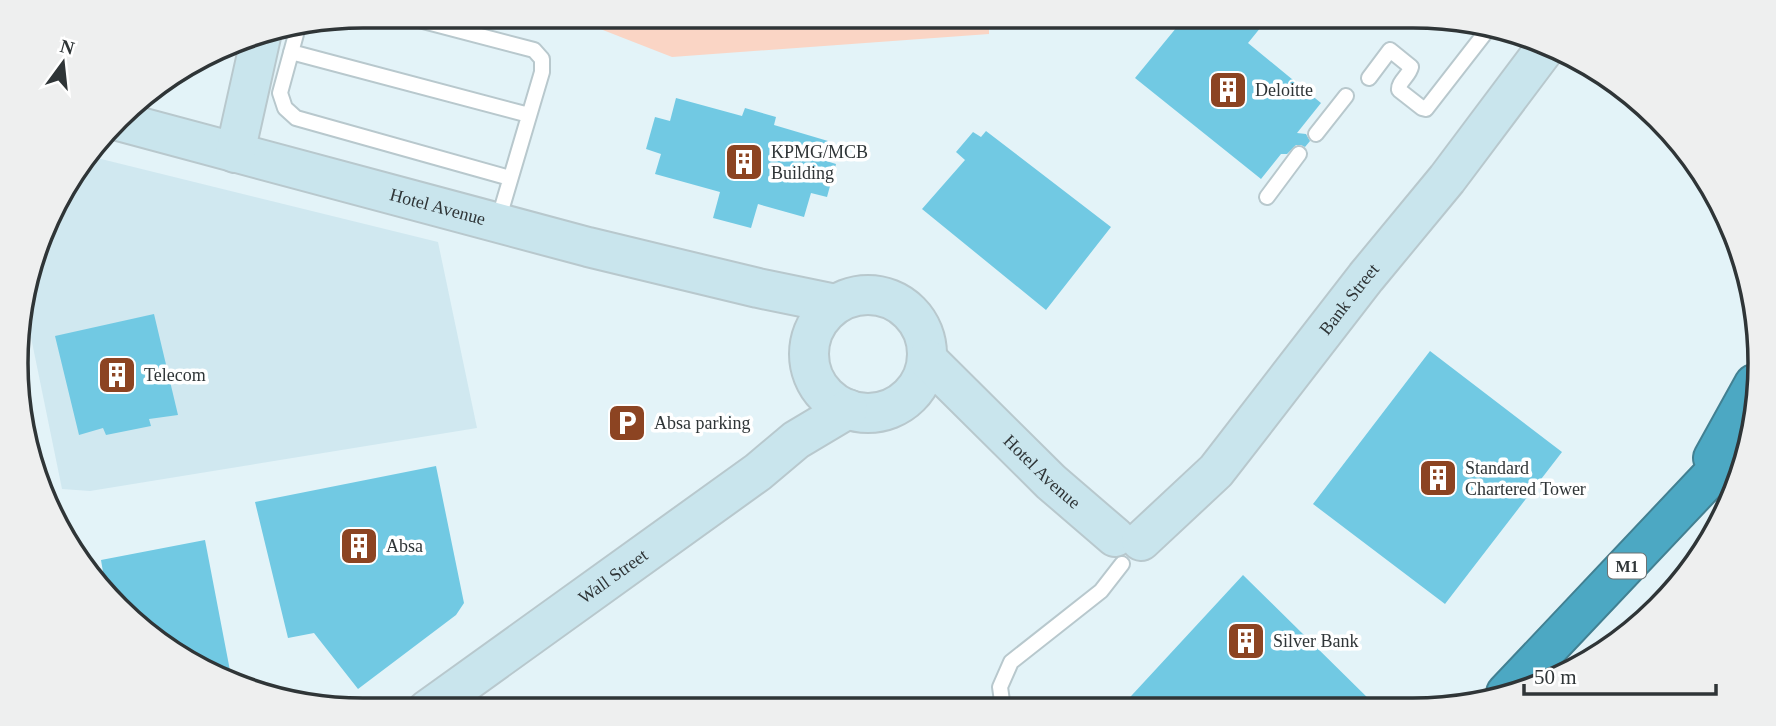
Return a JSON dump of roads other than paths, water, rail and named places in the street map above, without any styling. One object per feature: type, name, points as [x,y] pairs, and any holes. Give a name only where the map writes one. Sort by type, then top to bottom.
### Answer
[{"type":"highway","points":[[1692,496],[1746,399]]},
{"type":"highway","name":"M1","points":[[1517,681],[1737,448]]},
{"type":"street","points":[[235,153],[277,42]]},
{"type":"street","name":"Bank Street","points":[[1126,547],[1216,471],[1366,277],[1447,179],[1541,54]]},
{"type":"street","name":"Hotel Avenue","points":[[128,124],[588,247],[836,304]]},
{"type":"street","points":[[758,288],[809,351]]},
{"type":"street","points":[[872,294],[890,299],[906,309],[919,323],[926,340],[927,359],[923,376],[914,391],[900,403],[883,411],[866,412],[833,398],[811,370],[809,351],[813,333],[822,316],[836,304],[853,296],[872,294]]},
{"type":"street","name":"Hotel Avenue","points":[[927,359],[1051,482],[1126,547]]},
{"type":"street","name":"Wall Street","points":[[444,698],[758,472],[796,440],[833,398]]},
{"type":"street","points":[[900,403],[974,404]]},
{"type":"lane","points":[[450,28],[534,50],[542,59],[542,72],[497,222]]},
{"type":"lane","points":[[1369,78],[1390,50],[1411,67],[1399,90],[1426,109],[1483,35]]},
{"type":"lane","points":[[510,178],[296,118],[285,108],[280,93],[277,42],[529,115]]},
{"type":"lane","points":[[1316,134],[1346,96]]},
{"type":"lane","points":[[1267,197],[1299,154]]},
{"type":"lane","points":[[1002,698],[1000,687],[1011,662],[1101,591],[1126,547]]},
{"type":"place","name":"Deloitte","points":[[1228,90]]},
{"type":"place","name":"KPMG/MCB Building","points":[[744,162]]},
{"type":"place","name":"Telecom","points":[[117,375]]},
{"type":"place","name":"Absa parking","points":[[627,423]]},
{"type":"place","name":"Standard Chartered Tower","points":[[1438,478]]},
{"type":"place","name":"Absa","points":[[359,546]]},
{"type":"place","name":"Silver Bank","points":[[1246,641]]}]
